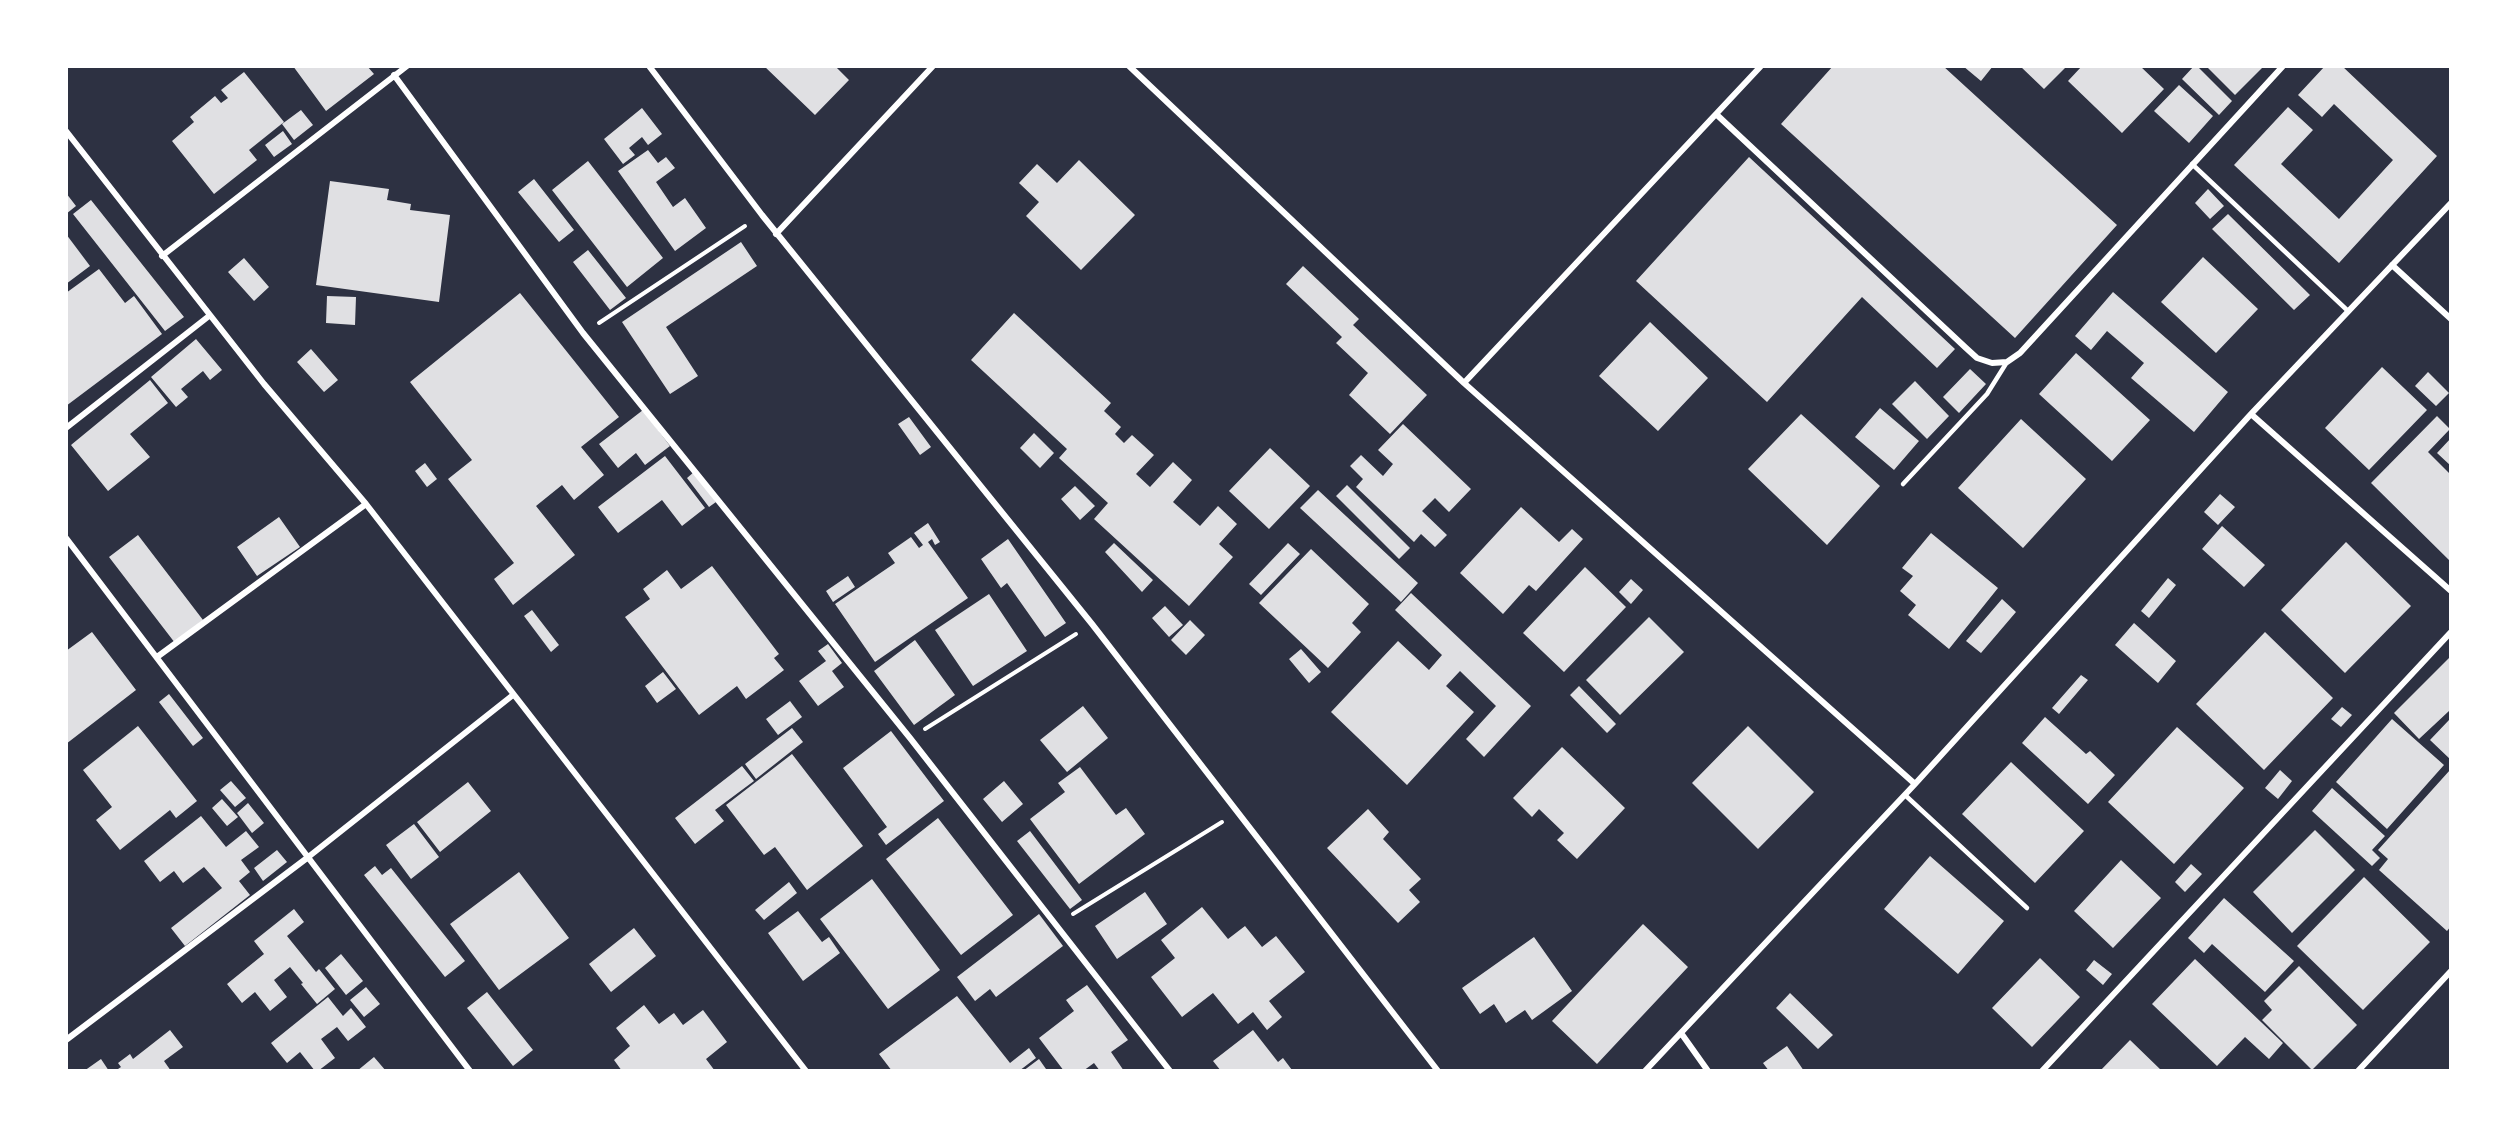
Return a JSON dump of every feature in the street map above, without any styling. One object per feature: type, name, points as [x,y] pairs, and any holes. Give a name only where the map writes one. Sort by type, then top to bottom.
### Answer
[{"type":"street","points":[[162,256],[407,66]]},
{"type":"street","points":[[649,66],[776,234],[1092,624],[1438,1071]]},
{"type":"street","points":[[776,234],[933,66]]},
{"type":"street","points":[[1129,66],[1464,382],[1915,784]]},
{"type":"street","points":[[1716,114],[1977,358],[1992,363],[2007,362],[2020,353],[2283,66]]},
{"type":"street","points":[[1464,382],[1716,114],[1756,67]]},
{"type":"street","points":[[394,75],[583,333],[910,738],[1170,1071]]},
{"type":"street","points":[[66,130],[209,316],[366,504],[806,1071]]},
{"type":"street","points":[[1645,1071],[1905,795],[2251,414],[2451,203]]},
{"type":"street","points":[[2392,265],[2451,319]]},
{"type":"street","points":[[66,428],[209,316]]},
{"type":"street","points":[[2251,414],[2451,591]]},
{"type":"street","points":[[157,657],[366,504]]},
{"type":"street","points":[[66,538],[470,1071]]},
{"type":"street","points":[[2042,1071],[2451,632]]},
{"type":"street","points":[[66,1040],[307,858],[513,695]]},
{"type":"street","points":[[2358,1071],[2451,971]]},
{"type":"street","points":[[1680,1033],[1708,1071]]},
{"type":"lane","points":[[2192,164],[2348,311]]},
{"type":"lane","points":[[1903,484],[1987,394],[2007,362]]},
{"type":"lane","points":[[1905,795],[2027,908]]},
{"type":"path","points":[[583,333],[762,215]]},
{"type":"path","points":[[910,738],[1092,624]]},
{"type":"path","points":[[1056,924],[1238,812]]},
{"type":"building","points":[[293,66],[367,66],[374,74],[326,111]]},
{"type":"building","points":[[764,66],[835,66],[849,80],[815,115]]},
{"type":"building","points":[[1833,66],[1943,66],[2117,225],[2015,338],[1781,124]]},
{"type":"building","points":[[1963,66],[1993,66],[1981,81]]},
{"type":"building","points":[[2020,66],[2067,66],[2044,89]]},
{"type":"building","points":[[2082,66],[2140,66],[2164,89],[2122,133],[2068,81]]},
{"type":"building","points":[[2194,66],[2197,66],[2232,101],[2219,115],[2182,79]]},
{"type":"building","points":[[2206,66],[2264,66],[2235,95]]},
{"type":"building","points":[[2325,66],[2342,66],[2437,156],[2339,263],[2234,165],[2288,107],[2313,130],[2281,164],[2339,219],[2393,160],[2334,104],[2322,117],[2298,95]]},
{"type":"building","points":[[244,72],[284,122],[249,150],[257,160],[214,194],[172,141],[194,122],[190,117],[215,96],[221,103],[228,98],[221,90]]},
{"type":"building","points":[[2179,85],[2213,116],[2189,143],[2154,111]]},
{"type":"building","points":[[642,108],[662,134],[648,145],[642,137],[629,148],[635,155],[623,164],[604,139]]},
{"type":"building","points":[[301,110],[313,125],[294,140],[282,124]]},
{"type":"building","points":[[283,131],[292,144],[274,157],[265,145]]},
{"type":"building","points":[[648,150],[658,163],[666,157],[675,168],[656,182],[673,207],[685,198],[706,228],[675,251],[618,171]]},
{"type":"building","points":[[1749,157],[1955,349],[1937,368],[1862,297],[1767,402],[1636,281]]},
{"type":"building","points":[[1079,160],[1135,215],[1081,270],[1026,216],[1039,202],[1019,183],[1037,164],[1057,183]]},
{"type":"building","points":[[588,161],[663,258],[627,287],[552,190]]},
{"type":"building","points":[[534,179],[574,230],[559,242],[518,192]]},
{"type":"building","points":[[330,181],[389,189],[387,200],[411,204],[410,210],[450,215],[439,302],[316,285]]},
{"type":"building","points":[[2208,189],[2224,206],[2210,219],[2195,203]]},
{"type":"building","points":[[66,193],[76,206],[66,214]]},
{"type":"building","points":[[91,200],[184,317],[165,331],[73,214]]},
{"type":"building","points":[[2228,214],[2310,295],[2294,310],[2212,229]]},
{"type":"building","points":[[66,234],[90,266],[66,284]]},
{"type":"building","points":[[741,242],[757,266],[666,327],[698,376],[670,394],[622,322]]},
{"type":"building","points":[[588,250],[626,298],[610,310],[573,262]]},
{"type":"building","points":[[2203,257],[2258,309],[2216,353],[2161,302]]},
{"type":"building","points":[[244,258],[269,287],[254,301],[228,272]]},
{"type":"building","points":[[1303,266],[1359,319],[1353,325],[1427,395],[1390,434],[1349,395],[1368,373],[1336,343],[1342,337],[1286,284]]},
{"type":"building","points":[[99,269],[125,303],[134,296],[162,334],[66,406],[66,293]]},
{"type":"building","points":[[2113,292],[2228,392],[2194,432],[2131,378],[2144,363],[2107,331],[2091,350],[2075,336]]},
{"type":"building","points":[[520,293],[619,417],[581,447],[604,475],[574,500],[562,485],[536,506],[575,555],[513,605],[494,579],[514,563],[448,479],[472,460],[410,382]]},
{"type":"building","points":[[327,296],[356,297],[355,325],[326,323]]},
{"type":"building","points":[[1014,313],[1111,403],[1104,411],[1121,427],[1115,434],[1124,443],[1132,435],[1154,455],[1136,474],[1150,487],[1173,462],[1192,480],[1173,502],[1200,526],[1218,506],[1237,524],[1219,544],[1233,557],[1189,606],[1094,519],[1108,503],[1059,458],[1067,449],[971,360]]},
{"type":"building","points":[[1650,322],[1708,378],[1658,431],[1599,376]]},
{"type":"building","points":[[196,339],[222,370],[210,380],[203,371],[181,389],[188,397],[176,407],[151,377]]},
{"type":"building","points":[[311,349],[338,380],[324,392],[297,362]]},
{"type":"building","points":[[2076,353],[2150,420],[2112,461],[2039,394]]},
{"type":"building","points":[[2382,367],[2427,410],[2369,470],[2325,428]]},
{"type":"building","points":[[1970,369],[1986,384],[1959,413],[1943,397]]},
{"type":"building","points":[[2428,372],[2449,393],[2436,406],[2415,386]]},
{"type":"building","points":[[150,380],[168,403],[130,434],[150,457],[108,491],[71,445]]},
{"type":"building","points":[[1915,381],[1949,416],[1927,439],[1892,404]]},
{"type":"building","points":[[1880,408],[1919,441],[1894,470],[1855,437]]},
{"type":"building","points":[[643,410],[670,446],[645,465],[636,453],[618,468],[599,444]]},
{"type":"building","points":[[1801,414],[1880,486],[1827,545],[1748,469]]},
{"type":"building","points":[[2437,416],[2450,429],[2428,452],[2451,475],[2451,562],[2371,483]]},
{"type":"building","points":[[909,417],[931,447],[920,455],[898,424]]},
{"type":"building","points":[[2021,419],[2086,479],[2023,548],[1958,488]]},
{"type":"building","points":[[1403,424],[1471,489],[1449,512],[1435,498],[1422,511],[1447,535],[1435,547],[1421,534],[1414,542],[1356,487],[1363,479],[1350,466],[1361,455],[1383,476],[1393,464],[1378,450]]},
{"type":"building","points":[[1034,433],[1054,453],[1040,468],[1020,448]]},
{"type":"building","points":[[2451,438],[2451,466],[2437,453]]},
{"type":"building","points":[[1270,448],[1310,486],[1269,529],[1229,491]]},
{"type":"building","points":[[665,456],[705,508],[682,526],[662,500],[618,533],[598,507]]},
{"type":"building","points":[[425,463],[437,479],[427,487],[415,471]]},
{"type":"building","points":[[694,472],[716,502],[709,507],[687,478]]},
{"type":"building","points":[[1347,485],[1410,548],[1399,559],[1336,496]]},
{"type":"building","points":[[1075,486],[1095,506],[1080,520],[1061,499]]},
{"type":"building","points":[[1318,490],[1418,583],[1401,602],[1300,508]]},
{"type":"building","points":[[2220,494],[2235,507],[2218,525],[2204,512]]},
{"type":"building","points":[[1521,507],[1559,542],[1572,529],[1583,539],[1536,591],[1529,585],[1503,614],[1460,573]]},
{"type":"building","points":[[279,517],[300,547],[257,576],[237,547]]},
{"type":"building","points":[[928,523],[940,542],[935,545],[932,539],[928,542],[968,598],[875,662],[835,604],[895,563],[888,553],[911,537],[919,548],[923,545],[914,533]]},
{"type":"building","points":[[2222,526],[2265,565],[2244,587],[2202,549]]},
{"type":"building","points":[[1931,533],[1998,588],[1949,649],[1908,615],[1916,605],[1900,591],[1913,576],[1902,568]]},
{"type":"building","points":[[138,535],[203,620],[175,643],[109,557]]},
{"type":"building","points":[[1008,539],[1066,623],[1045,637],[1007,583],[1001,588],[981,559]]},
{"type":"building","points":[[2346,542],[2411,606],[2345,673],[2281,610]]},
{"type":"building","points":[[1114,543],[1153,580],[1142,592],[1105,552]]},
{"type":"building","points":[[1288,543],[1300,554],[1261,595],[1249,584]]},
{"type":"building","points":[[1311,549],[1369,604],[1352,623],[1361,632],[1328,668],[1259,603]]},
{"type":"building","points":[[712,566],[779,654],[774,658],[784,670],[746,699],[737,686],[699,715],[625,617],[650,599],[643,589],[667,570],[681,589]]},
{"type":"building","points":[[1585,567],[1626,607],[1564,672],[1523,633]]},
{"type":"building","points":[[848,576],[855,587],[833,602],[826,591]]},
{"type":"building","points":[[2168,578],[2176,585],[2149,618],[2141,611]]},
{"type":"building","points":[[1631,579],[1643,590],[1631,604],[1619,592]]},
{"type":"building","points":[[1411,593],[1531,706],[1484,757],[1466,739],[1496,706],[1460,671],[1446,686],[1474,712],[1407,785],[1331,712],[1398,641],[1429,670],[1442,655],[1395,610]]},
{"type":"building","points":[[989,594],[1027,651],[973,686],[935,630]]},
{"type":"building","points":[[2002,599],[2016,612],[1981,653],[1966,641]]},
{"type":"building","points":[[1165,606],[1183,625],[1169,637],[1152,618]]},
{"type":"building","points":[[532,610],[559,645],[551,652],[524,616]]},
{"type":"building","points":[[1649,617],[1684,652],[1620,715],[1586,680]]},
{"type":"building","points":[[1190,620],[1205,635],[1186,655],[1171,640]]},
{"type":"building","points":[[2134,623],[2176,661],[2158,683],[2115,645]]},
{"type":"building","points":[[92,632],[136,690],[66,744],[66,651]]},
{"type":"building","points":[[2265,632],[2333,698],[2264,770],[2196,704]]},
{"type":"building","points":[[915,640],[955,695],[914,725],[874,671]]},
{"type":"building","points":[[828,644],[842,663],[832,671],[844,687],[818,706],[799,681],[826,661],[818,651]]},
{"type":"building","points":[[1301,649],[1321,672],[1309,683],[1289,659]]},
{"type":"building","points":[[2451,656],[2451,713],[2449,711],[2419,739],[2394,713]]},
{"type":"building","points":[[663,672],[676,689],[657,703],[645,686]]},
{"type":"building","points":[[2081,675],[2088,680],[2059,714],[2052,708]]},
{"type":"building","points":[[1579,686],[1616,724],[1607,733],[1570,695]]},
{"type":"building","points":[[169,694],[203,738],[193,746],[159,702]]},
{"type":"building","points":[[790,701],[802,717],[778,735],[766,719]]},
{"type":"building","points":[[1083,706],[1108,738],[1067,772],[1040,740]]},
{"type":"building","points":[[2342,707],[2352,715],[2341,727],[2331,719]]},
{"type":"building","points":[[2045,717],[2086,754],[2090,751],[2115,775],[2088,804],[2022,743]]},
{"type":"building","points":[[2392,719],[2444,765],[2387,829],[2336,782]]},
{"type":"building","points":[[2449,720],[2451,722],[2451,760],[2430,740]]},
{"type":"building","points":[[138,726],[197,801],[176,818],[170,810],[120,850],[96,820],[112,807],[83,770]]},
{"type":"building","points":[[1748,726],[1814,792],[1758,849],[1692,783]]},
{"type":"building","points":[[2177,727],[2244,788],[2174,864],[2108,802]]},
{"type":"building","points":[[792,728],[803,742],[756,779],[745,764]]},
{"type":"building","points":[[891,731],[944,801],[886,845],[878,834],[887,827],[843,768]]},
{"type":"building","points":[[1562,747],[1625,808],[1577,859],[1557,840],[1564,833],[1539,809],[1532,817],[1513,798]]},
{"type":"building","points":[[792,754],[863,846],[807,890],[775,847],[764,855],[726,805]]},
{"type":"building","points":[[2011,762],[2084,831],[2035,883],[1962,814]]},
{"type":"building","points":[[742,766],[754,781],[715,810],[724,821],[695,844],[675,818]]},
{"type":"building","points":[[1080,767],[1116,815],[1126,808],[1145,834],[1079,884],[1030,819],[1065,792],[1058,783]]},
{"type":"building","points":[[2280,770],[2292,781],[2278,799],[2265,788]]},
{"type":"building","points":[[2450,770],[2451,926],[2447,931],[2379,870],[2388,859],[2378,850]]},
{"type":"building","points":[[231,781],[246,798],[235,807],[220,790]]},
{"type":"building","points":[[1004,781],[1023,804],[1002,822],[983,799]]},
{"type":"building","points":[[468,782],[491,811],[440,852],[417,822]]},
{"type":"building","points":[[2332,788],[2385,836],[2372,850],[2380,858],[2372,866],[2312,811]]},
{"type":"building","points":[[222,799],[238,817],[227,826],[212,808]]},
{"type":"building","points":[[248,803],[264,823],[252,833],[237,813]]},
{"type":"building","points":[[1368,809],[1389,832],[1383,839],[1421,879],[1409,890],[1420,902],[1398,923],[1327,848]]},
{"type":"building","points":[[201,816],[226,847],[246,831],[259,847],[241,860],[250,872],[239,881],[250,895],[185,946],[171,928],[222,888],[204,867],[183,883],[174,871],[160,882],[144,861]]},
{"type":"building","points":[[938,818],[1013,915],[961,955],[886,859]]},
{"type":"building","points":[[414,824],[439,857],[411,879],[386,845]]},
{"type":"building","points":[[2315,830],[2355,870],[2292,933],[2253,892]]},
{"type":"building","points":[[1030,831],[1082,900],[1070,909],[1017,841]]},
{"type":"building","points":[[277,850],[287,862],[263,881],[254,868]]},
{"type":"building","points":[[1930,856],[2004,921],[1958,974],[1884,909]]},
{"type":"building","points":[[2121,860],[2161,898],[2113,948],[2074,911]]},
{"type":"building","points":[[2191,864],[2202,874],[2185,892],[2175,882]]},
{"type":"building","points":[[375,866],[382,875],[391,868],[465,961],[445,977],[364,875]]},
{"type":"building","points":[[519,872],[569,938],[499,990],[450,924]]},
{"type":"building","points":[[2364,877],[2430,942],[2363,1010],[2297,946]]},
{"type":"building","points":[[872,879],[940,970],[888,1009],[820,919]]},
{"type":"building","points":[[789,882],[797,893],[764,920],[755,910]]},
{"type":"building","points":[[1145,892],[1167,924],[1117,959],[1095,926]]},
{"type":"building","points":[[2224,898],[2294,961],[2265,992],[2212,944],[2204,953],[2188,938]]},
{"type":"building","points":[[1202,907],[1228,939],[1245,926],[1262,947],[1276,936],[1305,972],[1269,1001],[1282,1017],[1267,1030],[1253,1012],[1238,1024],[1213,993],[1182,1017],[1151,977],[1175,958],[1161,940]]},
{"type":"building","points":[[294,909],[304,922],[287,936],[316,972],[319,969],[335,989],[317,1004],[290,967],[274,980],[287,997],[270,1011],[255,992],[242,1003],[227,984],[264,954],[254,941]]},
{"type":"building","points":[[798,911],[822,942],[829,937],[840,953],[803,981],[768,933]]},
{"type":"building","points":[[1039,914],[1063,946],[996,997],[990,989],[975,1001],[957,977]]},
{"type":"building","points":[[1643,924],[1688,967],[1597,1064],[1552,1021]]},
{"type":"building","points":[[634,928],[656,956],[611,992],[589,964]]},
{"type":"building","points":[[1534,937],[1572,991],[1532,1020],[1525,1010],[1506,1023],[1494,1004],[1480,1014],[1462,988]]},
{"type":"building","points":[[341,954],[363,981],[346,995],[325,968]]},
{"type":"building","points":[[2040,958],[2080,997],[2032,1047],[1992,1008]]},
{"type":"building","points":[[2195,959],[2283,1043],[2269,1059],[2245,1037],[2217,1066],[2152,1004]]},
{"type":"building","points":[[2094,960],[2112,974],[2103,985],[2086,970]]},
{"type":"building","points":[[2299,966],[2357,1025],[2312,1070],[2262,1020],[2272,1010],[2264,1001]]},
{"type":"building","points":[[1087,985],[1128,1040],[1111,1052],[1124,1071],[1100,1071],[1094,1063],[1083,1071],[1064,1071],[1039,1038],[1074,1011],[1066,1000]]},
{"type":"building","points":[[366,987],[380,1004],[364,1017],[350,1000]]},
{"type":"building","points":[[487,992],[533,1050],[513,1066],[467,1008]]},
{"type":"building","points":[[1790,993],[1833,1035],[1818,1049],[1776,1008]]},
{"type":"building","points":[[957,996],[1010,1063],[1029,1048],[1036,1058],[1019,1071],[1016,1069],[892,1071],[879,1054]]},
{"type":"building","points":[[328,997],[343,1016],[351,1008],[366,1027],[348,1041],[337,1027],[321,1039],[335,1058],[318,1071],[315,1071],[300,1052],[287,1063],[271,1043]]},
{"type":"building","points":[[644,1005],[659,1024],[674,1013],[683,1025],[703,1010],[727,1042],[706,1059],[715,1071],[622,1071],[614,1060],[630,1046],[616,1028]]},
{"type":"building","points":[[170,1030],[183,1047],[164,1061],[171,1071],[115,1071],[121,1067],[118,1063],[130,1054],[133,1059]]},
{"type":"building","points":[[1253,1030],[1278,1062],[1283,1058],[1292,1070],[1221,1071],[1213,1061]]},
{"type":"building","points":[[2130,1040],[2162,1071],[2100,1071]]},
{"type":"building","points":[[1787,1046],[1804,1071],[1769,1071],[1763,1063]]},
{"type":"building","points":[[374,1057],[386,1071],[357,1071]]},
{"type":"building","points":[[101,1059],[109,1071],[84,1071]]},
{"type":"building","points":[[1039,1059],[1046,1069],[1023,1071]]}]
